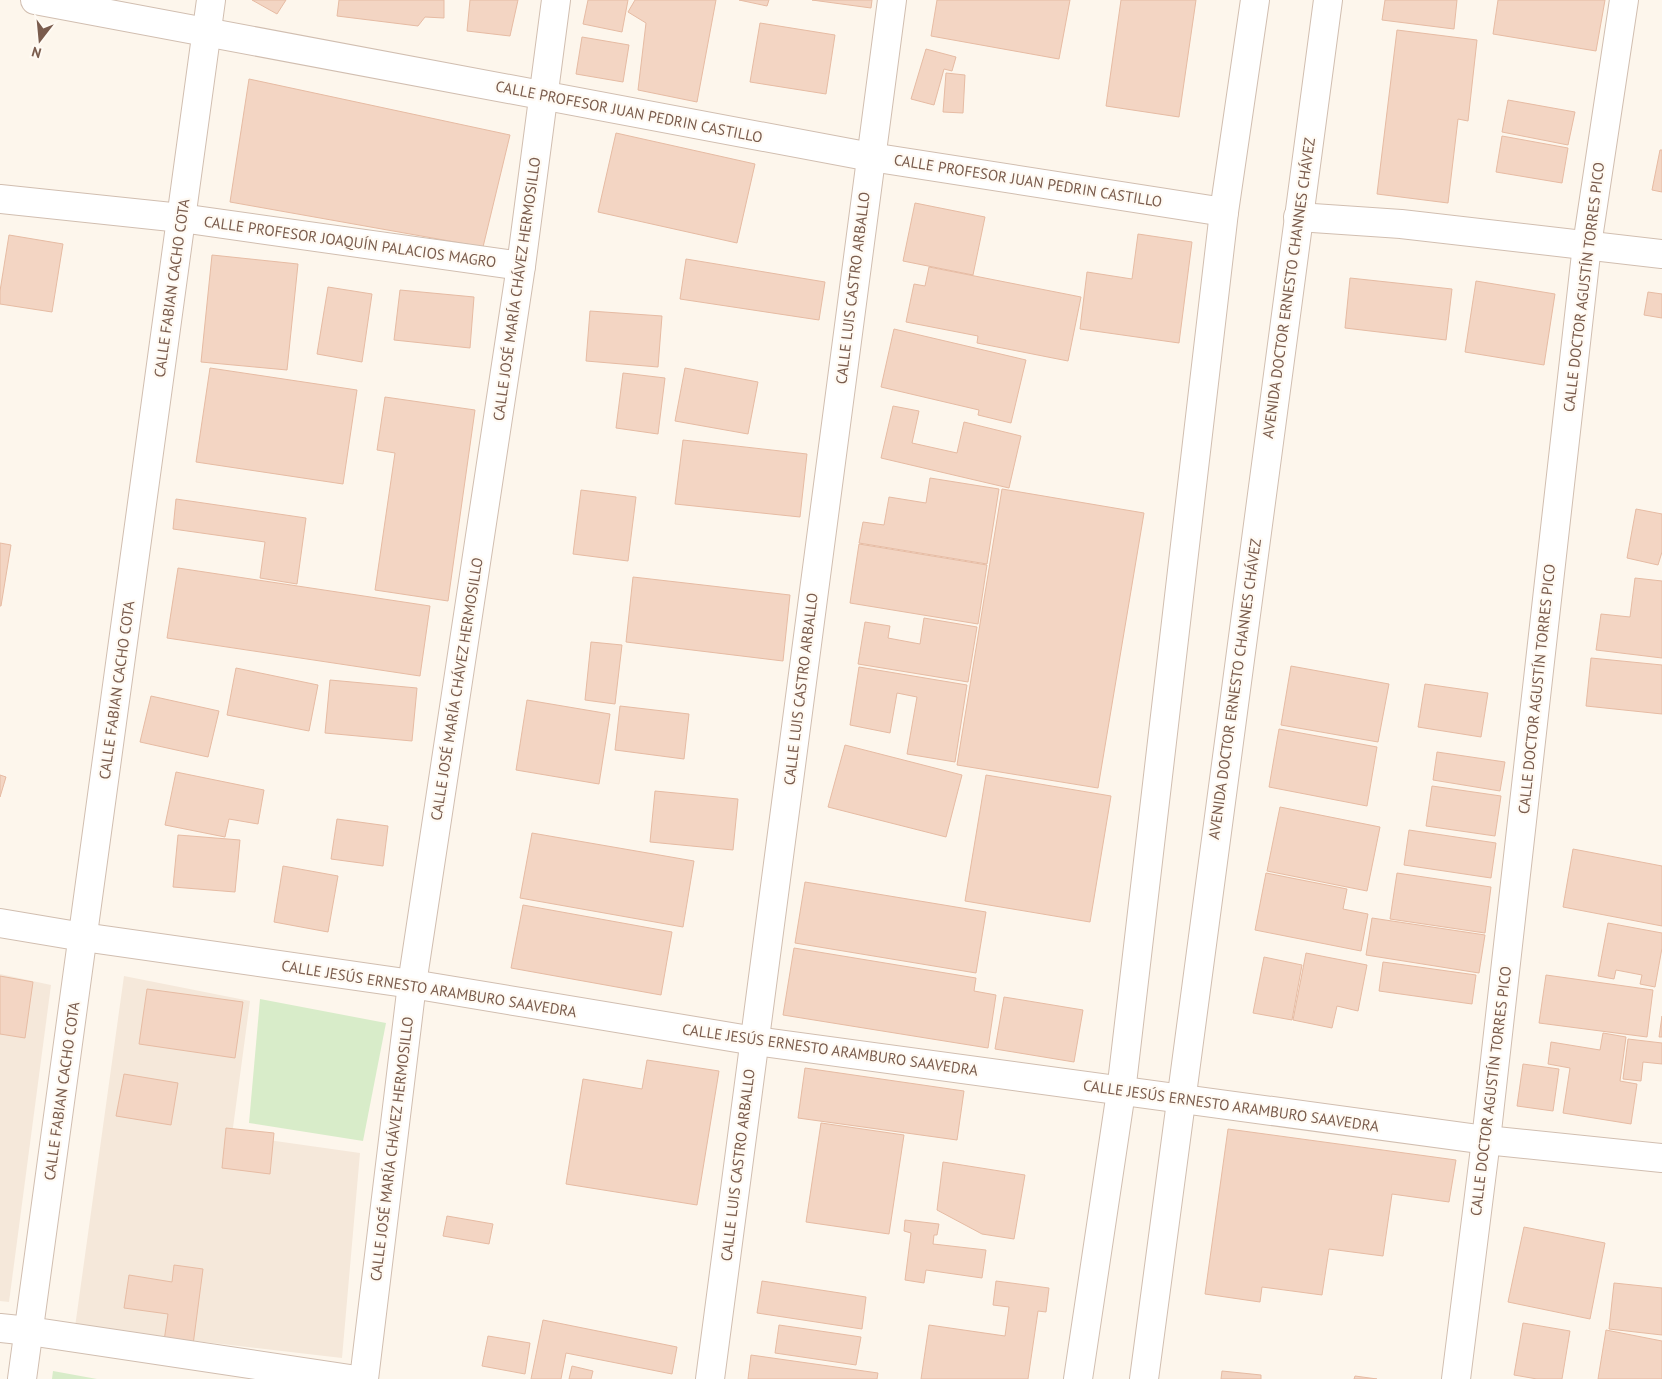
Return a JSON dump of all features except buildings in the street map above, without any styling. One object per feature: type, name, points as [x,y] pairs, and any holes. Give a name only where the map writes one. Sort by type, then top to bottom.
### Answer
[{"type":"street","name":"CALLE PROFESOR JUAN PEDRIN CASTILLO","points":[[35,0],[871,157],[1224,212]]},
{"type":"street","name":"CALLE FABIAN CACHO COTA","points":[[22,1379],[211,0]]},
{"type":"street","name":"CALLE JOSÉ MARÍA CHÁVEZ HERMOSILLO","points":[[364,1379],[412,984],[521,266],[556,0]]},
{"type":"street","name":"CALLE LUIS CASTRO ARBALLO","points":[[710,1379],[892,0]]},
{"type":"street","points":[[1078,1379],[1121,1092],[1224,212],[1255,0]]},
{"type":"street","name":"AVENIDA DOCTOR ERNESTO CHANNES CHÁVEZ","points":[[1144,1379],[1328,0]]},
{"type":"street","name":"CALLE DOCTOR AGUSTÍN TORRES PICO","points":[[1456,1379],[1486,1140],[1587,245],[1624,0]]},
{"type":"street","name":"CALLE PROFESOR JOAQUÍN PALACIOS MAGRO","points":[[0,199],[181,218],[521,266]]},
{"type":"street","points":[[1298,217],[1401,224],[1662,254]]},
{"type":"street","name":"CALLE JESÚS ERNESTO ARAMBURO SAAVEDRA","points":[[0,923],[83,937],[412,984],[755,1041],[1486,1140],[1662,1158]]},
{"type":"street","points":[[0,1328],[29,1330],[350,1379]]},
{"type":"shaded area","points":[[0,974],[51,985],[9,1302],[0,1301]]},
{"type":"shaded area","points":[[124,976],[250,1001],[232,1135],[360,1153],[342,1358],[75,1327]]},
{"type":"green space","points":[[260,999],[386,1023],[363,1141],[249,1123]]},
{"type":"green space","points":[[53,1371],[97,1379],[52,1379]]}]
